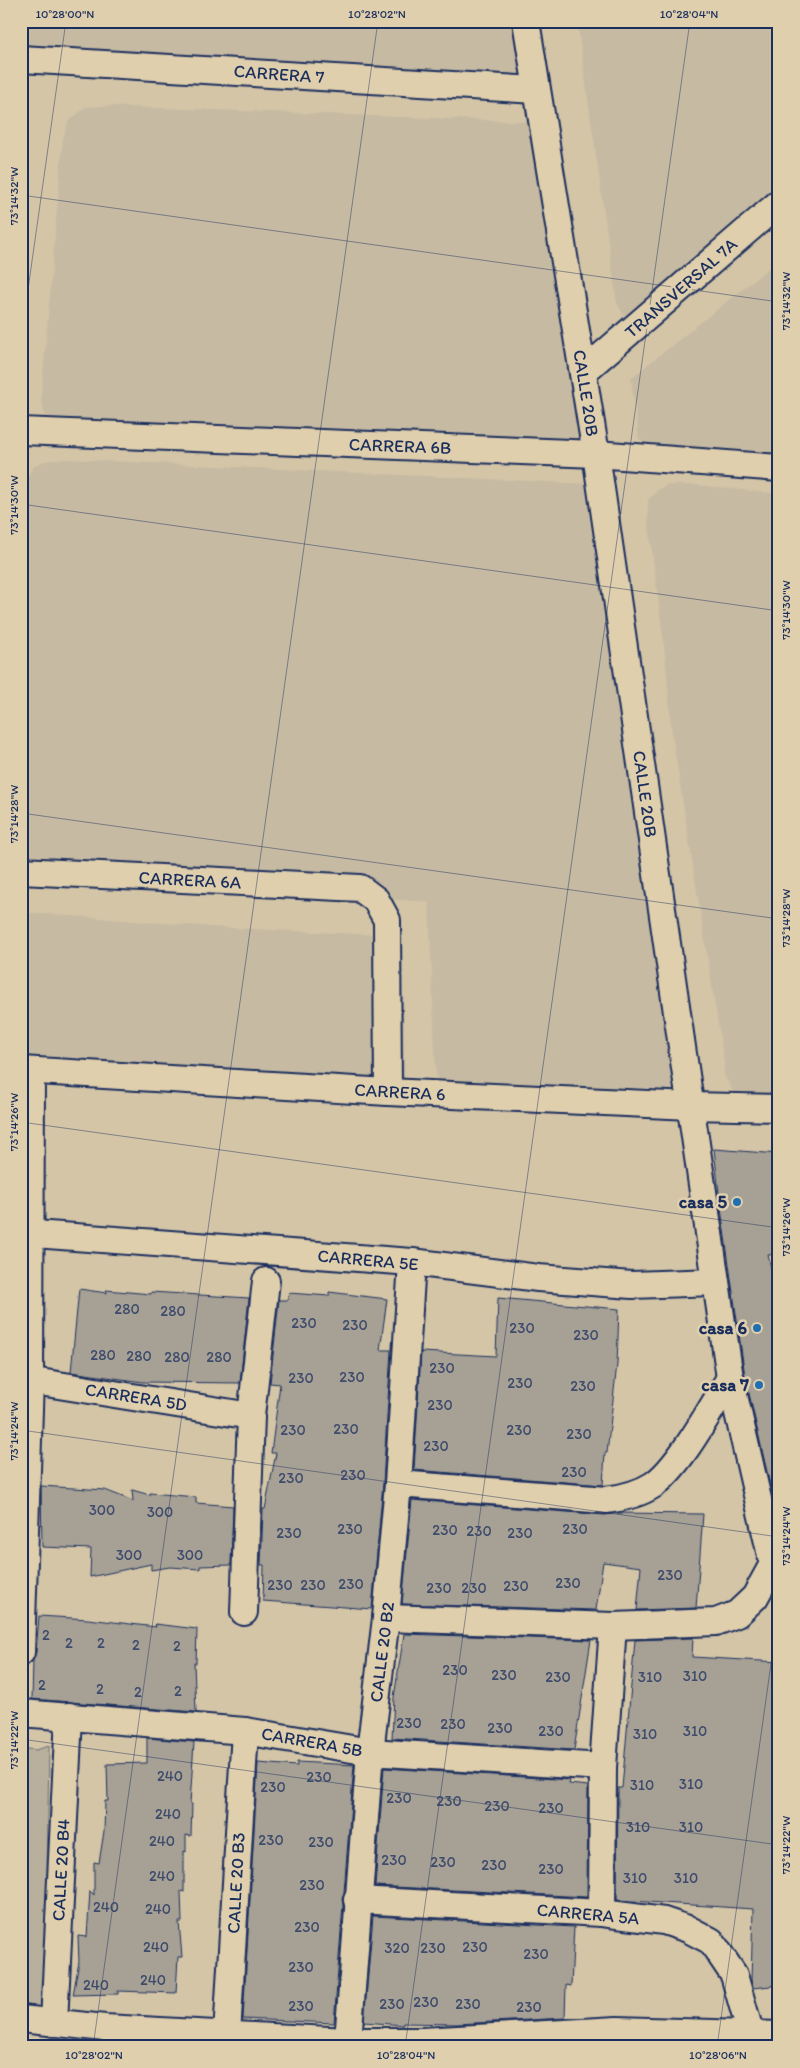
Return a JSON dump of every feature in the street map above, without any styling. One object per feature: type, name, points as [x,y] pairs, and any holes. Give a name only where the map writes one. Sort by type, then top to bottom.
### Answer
[{"type":"street","name":"CALLE 20B","points":[[526,21],[596,454],[730,1378],[776,1564]]},
{"type":"street","name":"CARRERA 7","points":[[21,59],[536,90]]},
{"type":"street","name":"TRANSVERSAL 7A","points":[[583,372],[779,203]]},
{"type":"street","name":"CARRERA 6B","points":[[21,432],[596,454],[779,468]]},
{"type":"street","name":"CARRERA 6A","points":[[21,871],[360,888],[376,900],[387,920],[388,1092]]},
{"type":"street","name":"CARRERA 6","points":[[26,1071],[388,1092],[691,1106],[779,1108]]},
{"type":"street","points":[[21,1652],[26,1379],[26,1071]]},
{"type":"street","name":"CARRERA 5E","points":[[26,1234],[412,1262],[538,1278],[632,1285],[715,1282]]},
{"type":"street","name":"CALLE 20 B2","points":[[348,2041],[357,1900],[370,1752],[386,1618],[398,1484],[412,1262]]},
{"type":"street","points":[[244,1612],[251,1416],[266,1281]]},
{"type":"street","points":[[398,1484],[606,1500],[623,1498],[654,1484],[674,1464],[730,1378]]},
{"type":"street","name":"CARRERA 5D","points":[[26,1379],[251,1416]]},
{"type":"street","points":[[386,1618],[613,1626],[716,1622],[737,1614],[755,1597],[776,1564]]},
{"type":"street","points":[[602,1913],[603,1767],[613,1626]]},
{"type":"street","name":"CARRERA 5B","points":[[21,1713],[245,1731],[370,1752],[603,1767]]},
{"type":"street","name":"CALLE 20 B4","points":[[54,2023],[69,1716]]},
{"type":"street","name":"CALLE 20 B3","points":[[227,2035],[245,1731]]},
{"type":"street","name":"CARRERA 5A","points":[[357,1900],[602,1913],[664,1921],[688,1929],[711,1941],[734,1975],[751,2035]]},
{"type":"street","points":[[21,2019],[54,2023],[104,2037],[227,2035],[421,2044],[779,2035]]},
{"type":"shaded area","points":[[21,21],[535,21],[532,77],[21,53]]},
{"type":"shaded area","points":[[577,21],[779,21],[779,214],[628,323],[617,303]]},
{"type":"shaded area","points":[[104,106],[536,122],[592,445],[61,422],[45,415],[41,400],[63,139],[68,122],[86,107]]},
{"type":"shaded area","points":[[779,260],[779,465],[651,447],[639,439],[631,378]]},
{"type":"shaded area","points":[[67,459],[592,484],[687,1094],[442,1093],[436,1074],[428,902],[21,871],[21,556],[26,480],[32,468],[38,464],[44,461]]},
{"type":"shaded area","points":[[667,485],[697,485],[779,494],[779,1100],[742,1096],[733,1091],[724,1075],[724,1061],[672,734],[665,653],[648,518],[648,500],[658,490]]},
{"type":"shaded area","points":[[21,912],[213,927],[402,936],[405,1084],[97,1064],[21,1056]]},
{"type":"shaded area","points":[[49,1746],[45,2008],[21,2005],[21,1748],[36,1750]]},
{"type":"building","points":[[714,1149],[779,1154],[779,1254],[768,1255],[779,1301],[779,1497],[773,1498],[745,1376]]},
{"type":"building","points":[[79,1289],[107,1293],[106,1290],[249,1298],[240,1383],[143,1382],[71,1372]]},
{"type":"building","points":[[329,1292],[387,1299],[380,1350],[391,1350],[383,1483],[372,1609],[263,1601],[264,1565],[261,1565],[263,1509],[265,1509],[276,1453],[271,1453],[280,1384],[270,1383],[279,1300],[288,1300],[289,1293],[329,1296]]},
{"type":"building","points":[[498,1298],[619,1309],[617,1364],[607,1453],[605,1453],[603,1485],[414,1470],[421,1352],[496,1356]]},
{"type":"building","points":[[41,1486],[105,1490],[133,1501],[132,1490],[150,1495],[150,1493],[196,1497],[196,1503],[233,1506],[231,1565],[200,1566],[200,1569],[170,1567],[151,1570],[151,1564],[90,1577],[91,1549],[42,1547]]},
{"type":"building","points":[[412,1500],[605,1515],[619,1513],[703,1514],[696,1608],[637,1610],[641,1567],[603,1562],[596,1610],[402,1604]]},
{"type":"building","points":[[39,1616],[88,1619],[156,1627],[155,1624],[197,1629],[196,1663],[194,1663],[196,1712],[32,1699],[33,1661],[36,1652]]},
{"type":"building","points":[[404,1634],[591,1640],[574,1750],[392,1738],[394,1697]]},
{"type":"building","points":[[693,1638],[692,1657],[779,1662],[779,1985],[753,1988],[751,1980],[753,1909],[617,1900],[618,1788],[622,1788],[635,1640]]},
{"type":"building","points":[[147,1738],[194,1742],[190,1804],[192,1804],[191,1836],[186,1835],[186,1852],[184,1851],[184,1892],[181,1891],[182,1922],[179,1922],[182,1957],[178,1957],[176,1993],[118,1991],[118,1994],[73,1995],[79,1962],[78,1936],[87,1937],[90,1891],[94,1895],[94,1862],[99,1863],[104,1831],[105,1801],[108,1801],[107,1764],[147,1763]]},
{"type":"building","points":[[297,1762],[354,1765],[342,1899],[334,2023],[243,2019],[258,1763],[297,1766]]},
{"type":"building","points":[[384,1768],[570,1780],[569,1784],[588,1786],[587,1897],[375,1886]]},
{"type":"building","points":[[373,1916],[574,1927],[571,1986],[566,1985],[565,2018],[456,2024],[403,2023],[403,2025],[364,2022]]},
{"type":"place","name":"casa 5","points":[[737,1202]]},
{"type":"place","name":"casa 6","points":[[757,1328]]},
{"type":"place","name":"casa 7","points":[[759,1385]]}]
